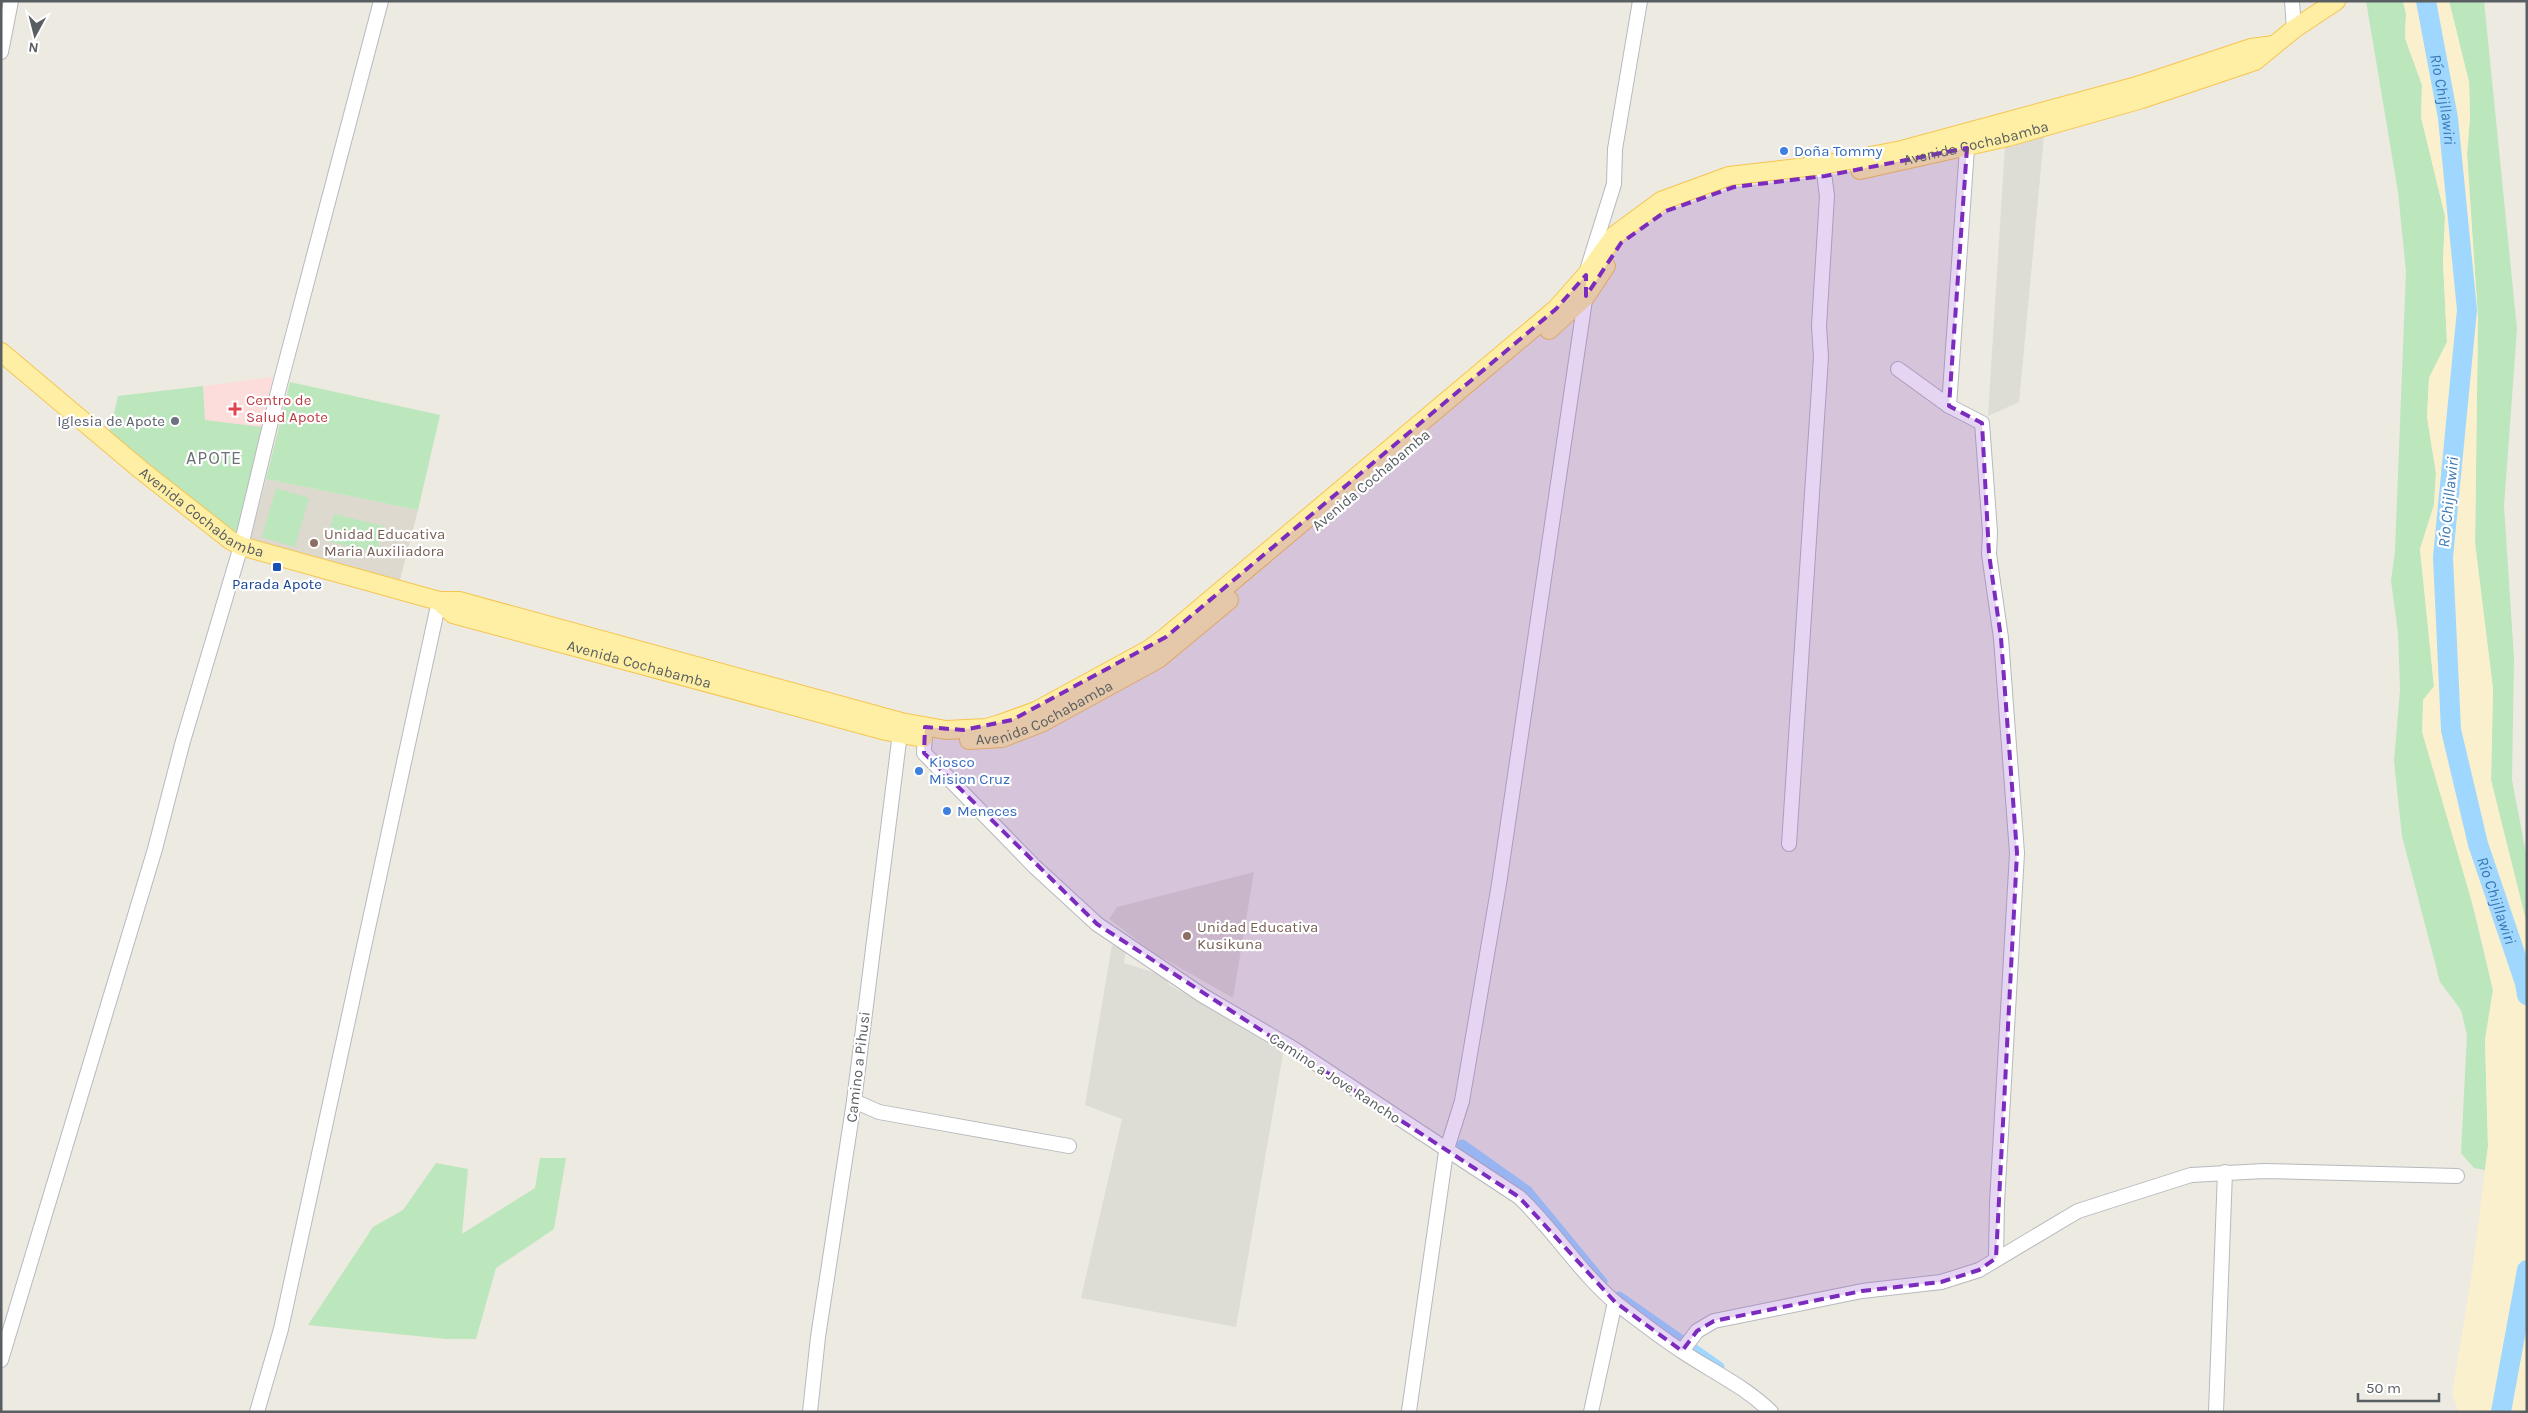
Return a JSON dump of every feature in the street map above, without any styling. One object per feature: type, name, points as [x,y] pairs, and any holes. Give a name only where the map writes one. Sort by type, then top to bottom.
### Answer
[{"type":"main road","name":"Avenida Cochabamba","points":[[1,352],[140,470],[230,540],[241,546],[439,601],[453,614],[554,634],[900,728],[980,740],[1002,738],[1021,731],[1158,659],[1564,317],[1586,296],[1621,243],[1666,211],[1734,187],[1824,170],[1902,150],[1965,141],[2251,48],[2274,45],[2336,1]]},
{"type":"main road","name":"Avenida Cochabamba","points":[[924,733],[986,728],[1036,711],[1160,641],[1556,308],[1586,275],[1615,235],[1661,201],[1730,176],[1824,170]]},
{"type":"street","points":[[1,52],[11,1]]},
{"type":"street","points":[[1,1360],[155,849],[183,741],[241,546],[279,388],[381,1]]},
{"type":"street","points":[[1409,1411],[1446,1152],[1462,1101],[1499,884],[1586,296],[1586,275],[1614,184],[1615,149],[1640,1]]},
{"type":"street","points":[[2292,1],[2294,29]]},
{"type":"street","points":[[1949,406],[1965,141]]},
{"type":"street","points":[[1790,844],[1821,357],[1819,326],[1826,196],[1824,170]]},
{"type":"street","points":[[1898,368],[1949,406],[1982,424],[1990,532],[1989,554],[2001,638],[2017,853],[1997,1203],[1996,1258]]},
{"type":"street","points":[[257,1412],[281,1329],[439,601]]},
{"type":"street","name":"Camino a Pihusi","points":[[810,1412],[818,1337],[854,1101],[900,728]]},
{"type":"street","name":"Camino a Jove Rancho","points":[[924,733],[924,753],[1034,866],[1097,924],[1202,995],[1294,1048],[1446,1152],[1518,1197],[1536,1213],[1586,1274],[1615,1302],[1757,1405],[1771,1412]]},
{"type":"street","points":[[854,1101],[879,1112],[1070,1146]]},
{"type":"street","points":[[2216,1412],[2225,1172]]},
{"type":"street","points":[[1682,1351],[1697,1330],[1714,1321],[1862,1291],[1941,1282],[1979,1270],[1996,1258],[2078,1212],[2191,1175],[2225,1172],[2457,1176]]},
{"type":"street","points":[[1591,1412],[1615,1302]]},
{"type":"highlighted area","points":[[1967,148],[1949,406],[1982,423],[1989,554],[2001,638],[2017,853],[1996,1258],[1979,1270],[1941,1282],[1862,1291],[1714,1321],[1697,1331],[1682,1351],[1615,1302],[1519,1197],[1097,924],[924,753],[925,727],[963,730],[1012,720],[1166,637],[1556,309],[1586,275],[1586,296],[1621,243],[1666,211],[1734,187],[1825,176]]},
{"type":"shaded area","points":[[2044,136],[2019,402],[1988,416],[2005,146]]},
{"type":"shaded area","name":"Centro de Salud Apote","points":[[273,377],[261,428],[205,420],[203,386]]},
{"type":"shaded area","points":[[266,479],[418,510],[400,580],[250,540]]},
{"type":"shaded area","name":"Unidad Educativa Kusikuna","points":[[1254,872],[1233,998],[1154,953],[1109,919],[1117,907]]},
{"type":"shaded area","points":[[1112,945],[1126,949],[1124,963],[1165,976],[1169,985],[1284,1048],[1236,1327],[1081,1298],[1122,1119],[1085,1105]]},
{"type":"green space","points":[[2366,1],[2403,1],[2406,14],[2405,38],[2422,85],[2421,117],[2445,216],[2443,262],[2447,342],[2429,378],[2427,417],[2436,473],[2434,505],[2420,549],[2434,687],[2423,700],[2493,990],[2485,1040],[2488,1146],[2485,1170],[2474,1168],[2461,1153],[2467,1035],[2461,1010],[2440,982],[2402,836],[2394,761],[2400,690],[2398,632],[2391,581],[2395,551],[2406,271],[2398,192]]},
{"type":"green space","points":[[2449,1],[2484,1],[2517,329],[2504,506],[2514,658],[2512,780],[2527,859],[2527,925],[2491,780],[2493,689],[2475,543],[2478,318],[2467,154],[2470,118],[2469,82]]},
{"type":"green space","points":[[290,382],[440,415],[418,510],[266,479]]},
{"type":"green space","points":[[203,386],[205,420],[263,427],[236,537],[109,435],[118,396]]},
{"type":"green space","points":[[276,488],[309,498],[295,547],[262,537]]},
{"type":"green space","points":[[334,514],[384,526],[377,553],[327,541]]},
{"type":"green space","points":[[540,1158],[566,1158],[554,1229],[496,1268],[476,1339],[446,1339],[308,1325],[373,1227],[403,1210],[436,1163],[468,1169],[462,1234],[535,1188]]},
{"type":"sand","points":[[2403,1],[2449,1],[2469,82],[2470,118],[2467,154],[2478,318],[2475,543],[2493,689],[2491,780],[2527,925],[2527,1412],[2459,1412],[2452,1394],[2472,1273],[2488,1146],[2485,1040],[2493,990],[2476,916],[2422,732],[2423,700],[2434,686],[2420,549],[2434,505],[2436,473],[2427,417],[2429,378],[2447,342],[2443,262],[2445,216],[2421,117],[2422,85],[2405,38],[2406,14]]},
{"type":"waterway","name":"Río Chijllawiri","points":[[2426,1],[2448,118],[2467,310],[2443,557],[2451,730],[2478,844],[2525,983],[2527,995]]},
{"type":"waterway","points":[[1462,1145],[1527,1191],[1602,1282]]},
{"type":"waterway","name":"Río Chijllawiri","points":[[2501,1412],[2527,1270]]},
{"type":"waterway","points":[[1619,1297],[1719,1367]]},
{"type":"place","name":"Doña Tommy","points":[[1784,151]]},
{"type":"place","name":"Centro de Salud Apote","points":[[235,409]]},
{"type":"place","name":"Iglesia de Apote","points":[[175,421]]},
{"type":"place","name":"Unidad Educativa Maria Auxiliadora","points":[[314,543]]},
{"type":"place","name":"Parada Apote","points":[[277,567]]},
{"type":"place","name":"Kiosco Mision Cruz","points":[[919,771]]},
{"type":"place","name":"Meneces","points":[[947,811]]},
{"type":"place","name":"Unidad Educativa Kusikuna","points":[[1187,936]]},
{"type":"district","name":"APOTE","points":[[214,458]]}]
